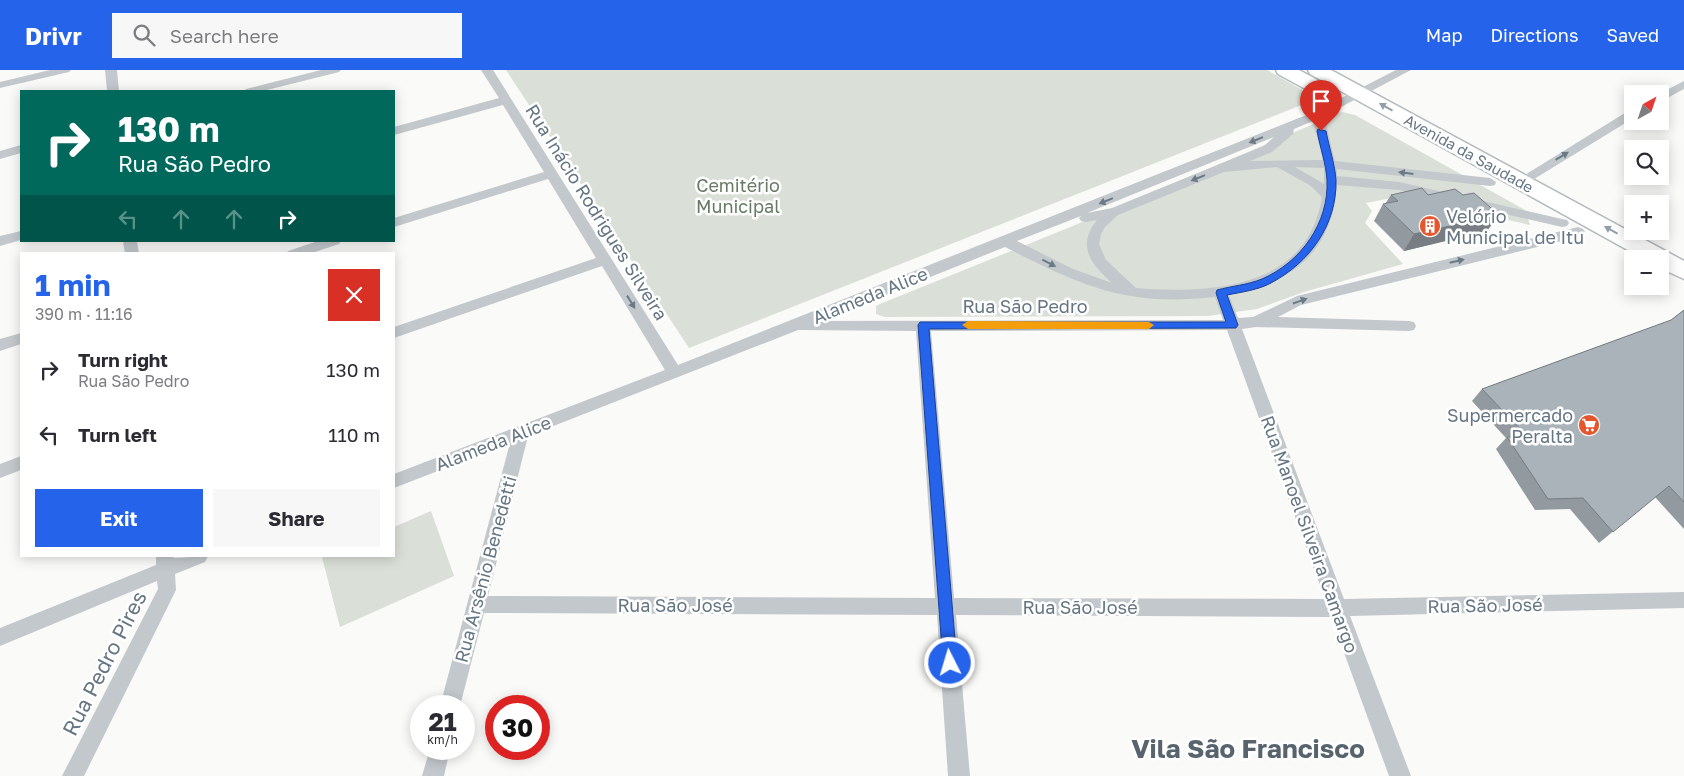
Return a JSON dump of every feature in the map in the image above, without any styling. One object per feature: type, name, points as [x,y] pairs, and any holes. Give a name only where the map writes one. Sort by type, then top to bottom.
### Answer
[{"type":"main road","points":[[1286,70],[1351,98]]},
{"type":"main road","points":[[1317,70],[1351,98]]},
{"type":"main road","name":"Avenida da Saudade","points":[[1351,98],[1521,181],[1576,224],[1684,271]]},
{"type":"main road","name":"Avenida da Saudade","points":[[1351,98],[1490,182],[1517,187],[1548,203],[1624,257]]},
{"type":"main road","points":[[1669,282],[1684,291]]},
{"type":"street","points":[[0,86],[65,70]]},
{"type":"street","points":[[111,70],[113,90]]},
{"type":"street","points":[[254,90],[335,70]]},
{"type":"street","name":"Rua Inácio Rodrigues Silveira","points":[[487,70],[675,373]]},
{"type":"street","name":"Alameda Alice","points":[[395,481],[675,373],[1318,115],[1406,70]]},
{"type":"street","points":[[1669,93],[1684,84]]},
{"type":"street","points":[[395,131],[506,100]]},
{"type":"street","points":[[1006,241],[1058,268],[1094,282],[1135,293],[1221,293],[1248,288],[1267,281],[1290,267],[1305,254],[1323,226],[1332,180],[1318,115]]},
{"type":"street","points":[[1521,181],[1624,119]]},
{"type":"street","points":[[1058,220],[1080,219],[1116,211],[1268,149],[1301,121]]},
{"type":"street","points":[[0,155],[20,149]]},
{"type":"street","points":[[1276,163],[1304,175],[1316,183],[1330,197]]},
{"type":"street","points":[[1221,168],[1250,164],[1329,163],[1490,182]]},
{"type":"street","points":[[395,223],[552,174]]},
{"type":"street","points":[[1440,194],[1439,186],[1444,177]]},
{"type":"street","points":[[1332,180],[1399,186],[1576,224]]},
{"type":"street","points":[[1116,211],[1096,227],[1092,238],[1093,248],[1103,266],[1117,280],[1135,293]]},
{"type":"street","name":"Rua São Pedro","points":[[1256,322],[1297,301],[1576,224]]},
{"type":"street","points":[[0,241],[20,235]]},
{"type":"street","points":[[299,252],[331,242]]},
{"type":"street","points":[[395,333],[605,260]]},
{"type":"street","name":"Rua Manoel Silveira Camargo","points":[[1221,293],[1400,776]]},
{"type":"street","name":"Rua São Pedro","points":[[793,326],[1232,325],[1256,322],[1409,326]]},
{"type":"street","points":[[924,325],[959,776]]},
{"type":"street","points":[[0,345],[20,338]]},
{"type":"street","name":"Rua Arsênio Benedetti","points":[[453,695],[521,432]]},
{"type":"street","points":[[0,471],[20,464]]},
{"type":"street","points":[[0,637],[166,562],[194,557]]},
{"type":"street","name":"Rua Pedro Pires","points":[[73,776],[167,590],[166,562]]},
{"type":"street","name":"Rua São José","points":[[476,604],[1338,608],[1684,600]]},
{"type":"street","points":[[433,776],[437,760]]},
{"type":"green space","name":"Cemitério Municipal","points":[[506,70],[1267,70],[1315,97],[1314,100],[689,348]]},
{"type":"green space","points":[[1342,112],[1355,115],[1525,210],[1530,225],[1401,196],[1366,203],[1372,211],[1365,223],[1403,264],[1304,292],[1257,309],[1208,316],[885,317],[876,314],[876,306],[880,304],[1068,228]]},
{"type":"green space","points":[[431,511],[454,576],[340,627],[322,557],[395,557],[395,527]]},
{"type":"building","points":[[1422,188],[1428,195],[1455,189],[1463,195],[1474,193],[1499,215],[1414,234],[1383,204],[1398,201],[1391,195]]},
{"type":"building","name":"Supermercado Peralta","points":[[1684,310],[1684,502],[1669,486],[1613,532],[1583,498],[1548,499],[1507,437],[1528,437],[1482,389],[1671,320]]},
{"type":"slow traffic","points":[[968,325],[1149,325]]},
{"type":"place","name":"Velório Municipal de Itu","points":[[1430,226]]},
{"type":"place","name":"Supermercado Peralta","points":[[1589,425]]},
{"type":"district","name":"Vila São Francisco","points":[[1248,748]]},
{"type":"route","points":[[950,663],[924,325],[1232,325],[1221,293],[1248,288],[1267,281],[1290,267],[1305,254],[1323,226],[1328,212],[1332,180],[1321,131]]}]
